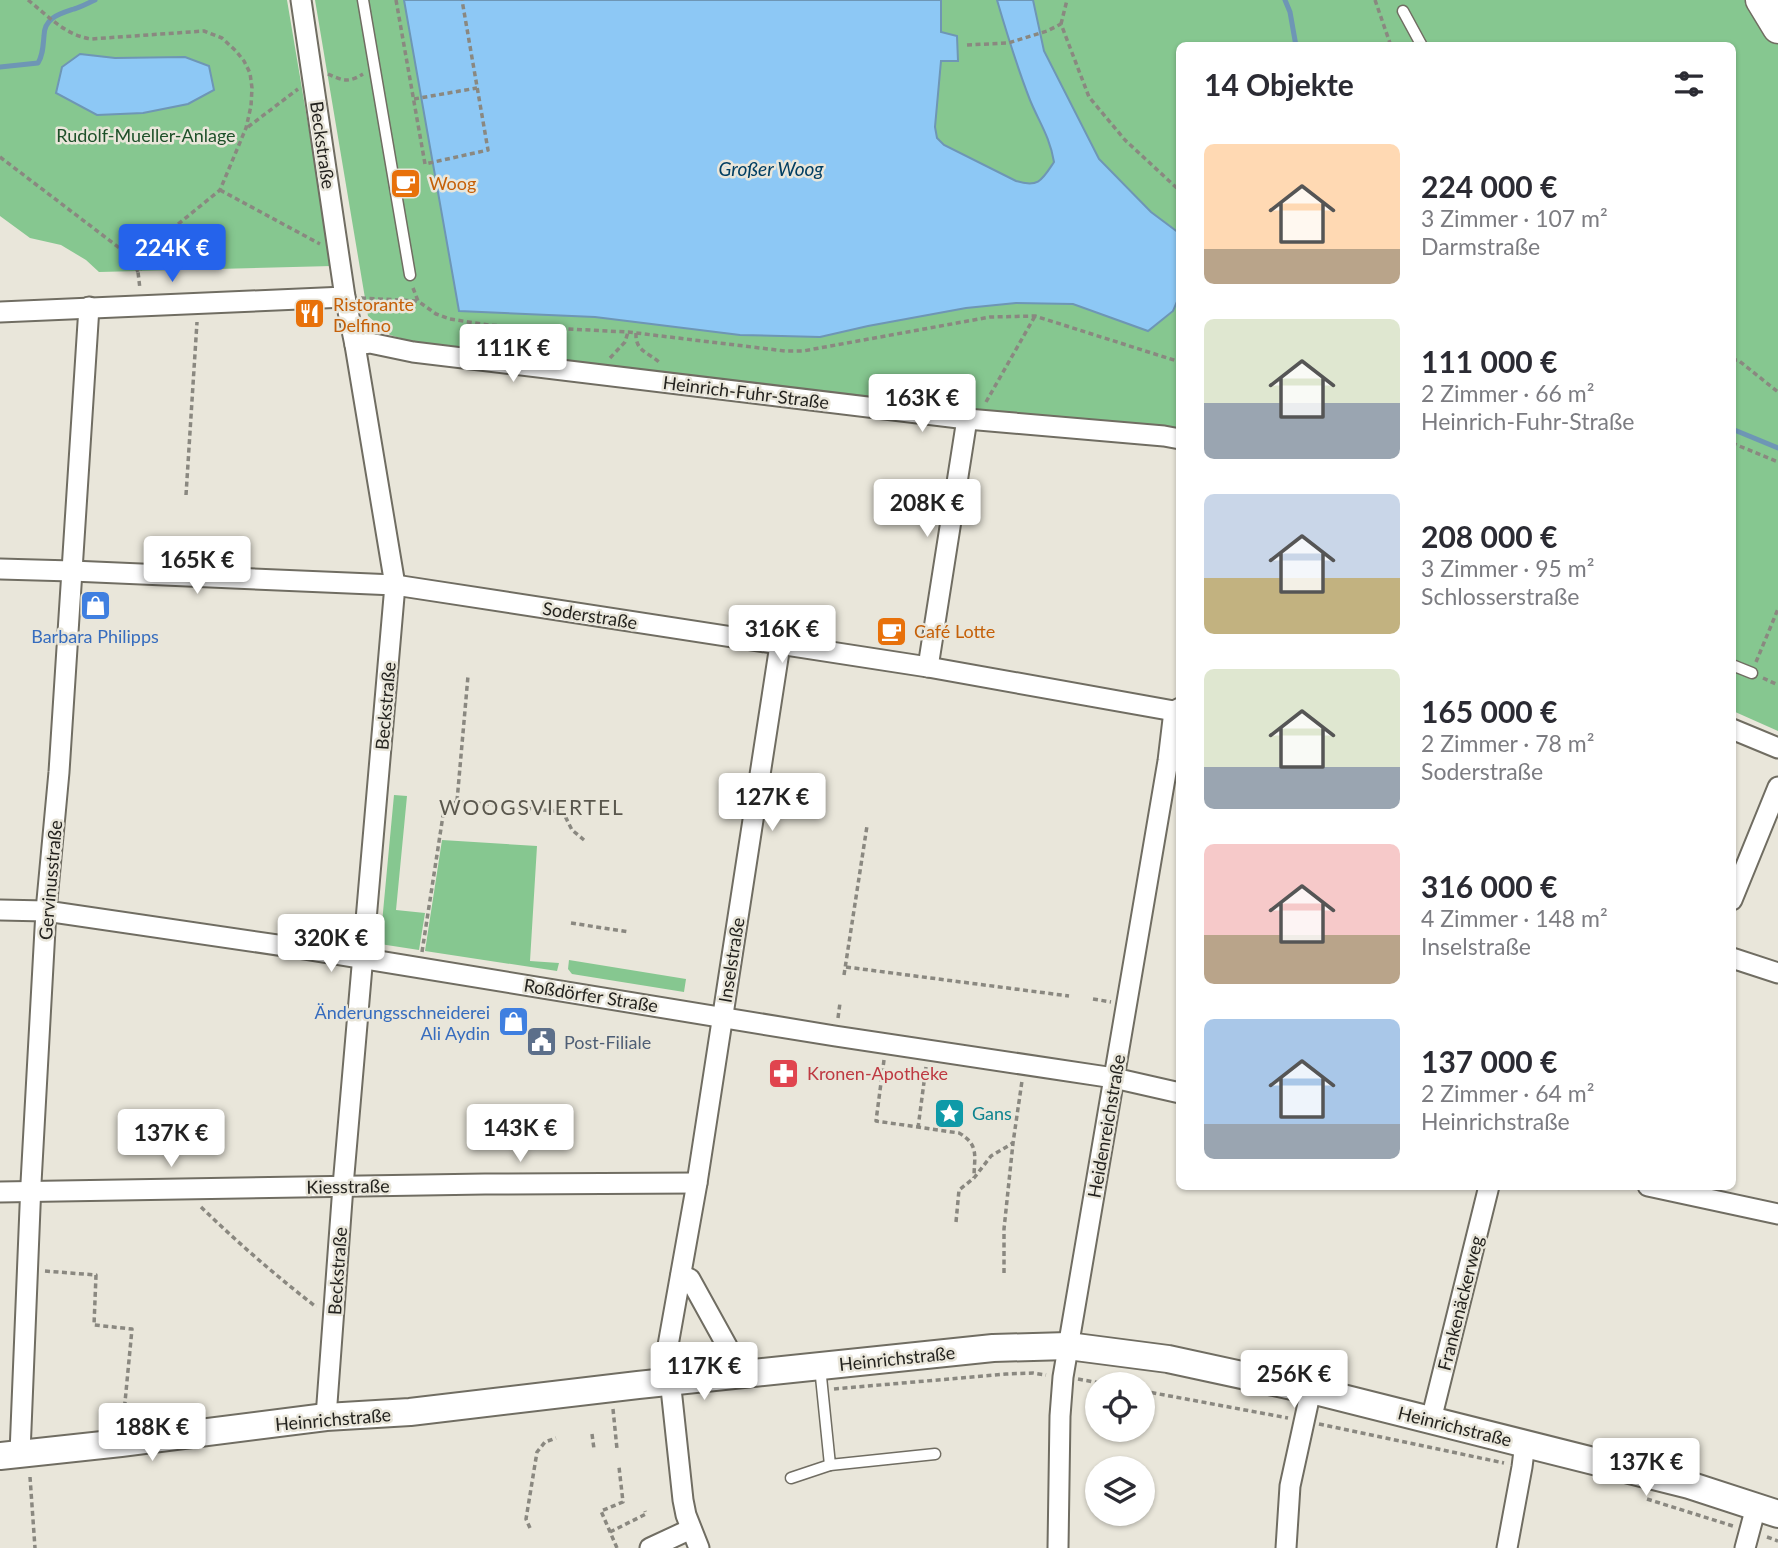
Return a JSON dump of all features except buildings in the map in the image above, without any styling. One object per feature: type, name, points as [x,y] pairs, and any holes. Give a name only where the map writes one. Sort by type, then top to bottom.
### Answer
[{"type":"main road","points":[[1760,0],[1778,27]]},
{"type":"main road","name":"Heinrichstraße","points":[[17,1462],[121,1443],[326,1417],[410,1412],[670,1382],[821,1378],[993,1348],[1068,1346],[1168,1359],[1311,1390],[1431,1420],[1524,1455],[1689,1485],[1757,1525]]},
{"type":"street","name":"Beckstraße","points":[[301,0],[345,297],[396,585],[343,1186],[326,1417]]},
{"type":"street","points":[[0,312],[345,297]]},
{"type":"street","name":"Gervinusstraße","points":[[17,1462],[46,911],[60,758],[89,307]]},
{"type":"street","name":"Heinrich-Fuhr-Straße","points":[[355,345],[370,343],[413,352],[972,419],[1176,438]]},
{"type":"street","points":[[928,667],[972,419]]},
{"type":"street","name":"Soderstraße","points":[[0,569],[396,585],[928,667],[1176,709]]},
{"type":"street","name":"Inselstraße","points":[[699,1548],[683,1500],[667,1350],[697,1183],[780,645]]},
{"type":"street","name":"Heidenreichstraße","points":[[1058,1548],[1063,1377],[1114,1078],[1174,763],[1176,727]]},
{"type":"street","points":[[1736,731],[1778,748]]},
{"type":"street","points":[[1736,890],[1778,787]]},
{"type":"street","name":"Roßdörfer Straße","points":[[0,910],[46,911],[363,959],[1114,1078],[1176,1092]]},
{"type":"street","points":[[1736,959],[1778,973]]},
{"type":"street","name":"Kiesstraße","points":[[0,1192],[697,1183]]},
{"type":"street","name":"Frankenäckerweg","points":[[1431,1420],[1488,1190]]},
{"type":"street","points":[[1664,1190],[1778,1214]]},
{"type":"street","points":[[681,1275],[690,1279],[731,1358]]},
{"type":"street","points":[[1286,1548],[1290,1486],[1311,1390]]},
{"type":"street","points":[[1507,1548],[1524,1455]]},
{"type":"street","points":[[650,1548],[691,1529]]},
{"type":"lane","points":[[363,0],[410,275]]},
{"type":"lane","points":[[1403,11],[1420,42]]},
{"type":"lane","points":[[1736,667],[1752,673]]},
{"type":"lane","points":[[821,1378],[830,1465]]},
{"type":"lane","points":[[791,1478],[830,1465],[935,1454]]},
{"type":"path","points":[[28,0],[62,29],[91,39],[204,31],[222,38],[236,51],[250,73],[251,106],[246,128],[220,190],[177,225],[138,272]]},
{"type":"path","points":[[397,0],[425,164],[488,150],[462,0]]},
{"type":"path","points":[[1067,0],[1061,24],[1089,97],[1125,140],[1176,187]]},
{"type":"path","points":[[1375,0],[1390,42]]},
{"type":"path","points":[[967,45],[1008,43],[1061,24]]},
{"type":"path","points":[[414,99],[478,88]]},
{"type":"path","points":[[0,157],[130,256],[138,272],[142,305]]},
{"type":"path","points":[[220,190],[320,244],[338,247]]},
{"type":"path","points":[[410,275],[418,301]]},
{"type":"path","points":[[345,297],[418,301],[436,314],[450,319],[488,325],[628,332],[785,351],[803,351],[990,317],[1035,316],[1176,361]]},
{"type":"path","points":[[186,495],[198,303]]},
{"type":"path","points":[[972,419],[1035,316]]},
{"type":"path","points":[[595,373],[625,342],[628,332]]},
{"type":"path","points":[[636,333],[636,342],[669,373],[671,383]]},
{"type":"path","points":[[1736,360],[1778,392]]},
{"type":"path","points":[[1736,445],[1778,462]]},
{"type":"path","points":[[1752,673],[1778,609]]},
{"type":"path","points":[[457,801],[468,676]]},
{"type":"path","points":[[420,968],[444,809],[457,801],[563,812],[572,830],[584,840]]},
{"type":"path","points":[[844,975],[867,826]]},
{"type":"path","points":[[571,923],[629,932]]},
{"type":"path","points":[[846,967],[1069,996]]},
{"type":"path","points":[[887,1044],[876,1121],[958,1133],[968,1138],[973,1145],[974,1178]]},
{"type":"path","points":[[918,1128],[928,1050]]},
{"type":"path","points":[[1004,1273],[1004,1229],[1025,1065]]},
{"type":"path","points":[[956,1222],[959,1191],[974,1178],[991,1156],[1013,1143]]},
{"type":"path","points":[[182,1189],[232,1237],[315,1306],[335,1307]]},
{"type":"path","points":[[28,1269],[96,1275],[94,1325],[132,1329],[123,1425]]},
{"type":"path","points":[[821,1378],[1033,1373],[1085,1381]]},
{"type":"path","points":[[1155,1393],[1305,1421],[1524,1455]]},
{"type":"path","points":[[613,1408],[617,1449]]},
{"type":"path","points":[[592,1434],[594,1449]]},
{"type":"path","points":[[530,1528],[526,1519],[537,1452],[545,1442],[556,1438]]},
{"type":"path","points":[[17,1462],[35,1548]]},
{"type":"path","points":[[617,1548],[601,1511],[623,1502],[619,1468]]},
{"type":"path","points":[[1644,1498],[1757,1525],[1778,1541]]},
{"type":"path","points":[[610,1532],[646,1514],[646,1511]]},
{"type":"green space","name":"Rudolf-Mueller-Anlage","points":[[0,0],[287,0],[332,266],[99,272],[86,260],[61,245],[30,238],[0,216]]},
{"type":"green space","points":[[315,0],[1778,0],[1778,731],[1736,712],[1736,42],[1176,42],[1176,434],[960,415],[438,349],[390,335],[368,316]]},
{"type":"green space","points":[[394,795],[407,796],[396,910],[425,913],[419,950],[380,944]]},
{"type":"green space","points":[[442,840],[537,846],[530,961],[559,963],[557,971],[425,951]]},
{"type":"green space","points":[[569,960],[686,979],[684,992],[572,974],[568,969]]},
{"type":"water","name":"Großer Woog","points":[[404,0],[941,0],[941,32],[957,36],[958,61],[941,61],[935,127],[937,138],[944,145],[1016,181],[1030,184],[1043,178],[1054,162],[1047,137],[1021,75],[997,0],[1033,0],[1044,51],[1099,159],[1151,212],[1176,231],[1176,304],[1173,311],[1148,331],[1073,304],[1016,303],[966,308],[820,337],[740,335],[595,317],[459,311]]},
{"type":"water","points":[[80,54],[115,58],[185,57],[209,66],[214,90],[188,104],[143,113],[97,115],[56,93],[62,67]]},
{"type":"waterway","points":[[0,67],[38,63],[45,30],[50,21],[95,0]]},
{"type":"waterway","points":[[1285,0],[1295,42]]},
{"type":"waterway","points":[[1736,431],[1778,448]]},
{"type":"place","name":"Woog","points":[[406,183]]},
{"type":"place","name":"Ristorante Delfino","points":[[310,314]]},
{"type":"place","name":"Barbara Philipps","points":[[95,605]]},
{"type":"place","name":"Café Lotte","points":[[891,631]]},
{"type":"place","name":"Änderungsschneiderei Ali Aydin","points":[[513,1022]]},
{"type":"place","name":"Post-Filiale","points":[[541,1042]]},
{"type":"place","name":"Kronen-Apotheke","points":[[784,1073]]},
{"type":"place","name":"Gans","points":[[949,1113]]},
{"type":"district","name":"WOOGSVIERTEL","points":[[532,806]]}]
